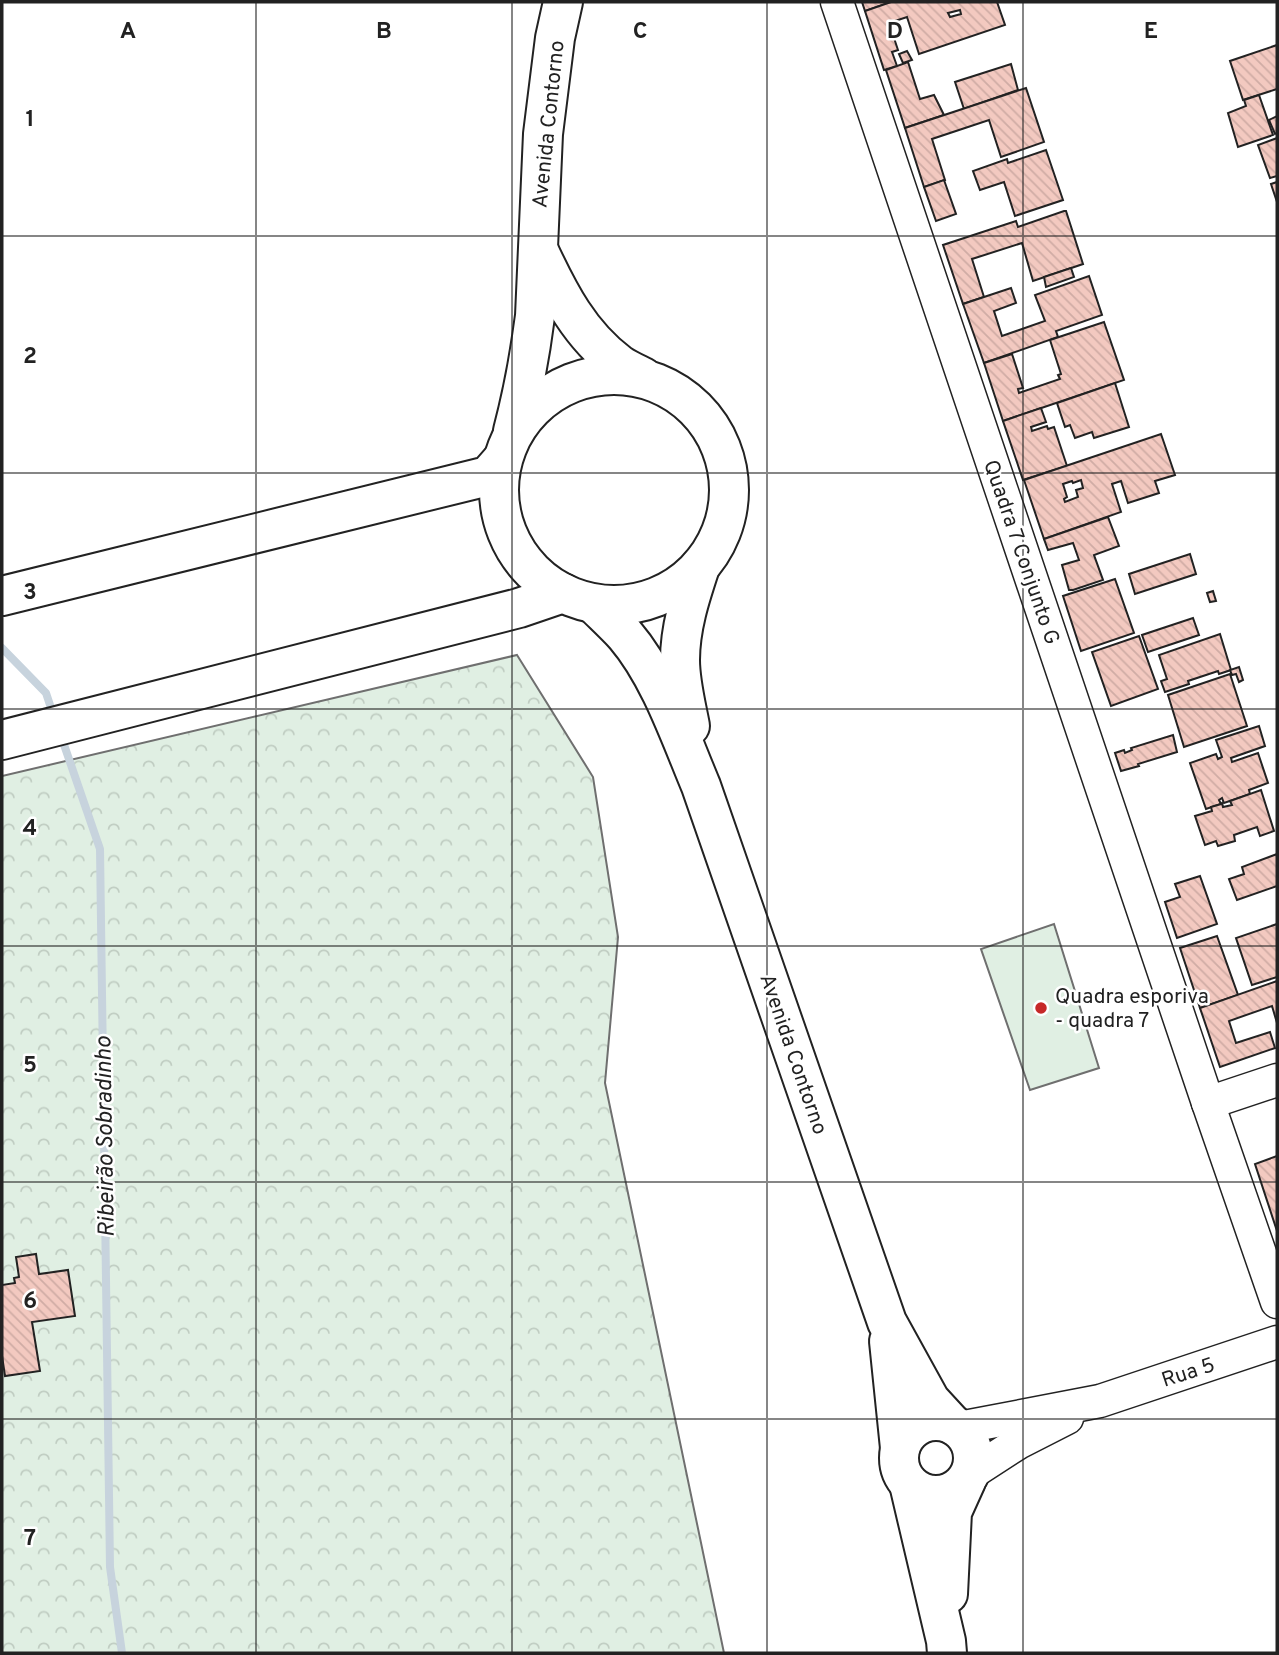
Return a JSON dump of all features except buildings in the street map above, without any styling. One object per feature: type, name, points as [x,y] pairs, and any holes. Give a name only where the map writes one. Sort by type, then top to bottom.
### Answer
[{"type":"main road","name":"Avenida Contorno","points":[[507,448],[532,343],[543,134],[555,38],[563,2]]},
{"type":"main road","name":"Avenida Contorno","points":[[537,246],[555,285],[589,337],[619,364],[645,378]]},
{"type":"main road","points":[[2,740],[519,608],[578,598],[633,604],[669,591],[700,567],[721,534],[730,497],[726,457],[709,422],[681,395],[645,378],[607,375],[569,384],[536,405],[488,475],[5,596]]},
{"type":"main road","points":[[507,448],[498,491],[503,523],[516,552],[537,576],[578,598]]},
{"type":"main road","name":"Avenida Contorno","points":[[700,567],[687,607],[680,660],[684,697],[701,786]]},
{"type":"main road","name":"Avenida Contorno","points":[[578,598],[626,636],[666,701],[701,786],[887,1322],[930,1400],[956,1427]]},
{"type":"main road","name":"Avenida Contorno","points":[[887,1322],[904,1466],[946,1647]]},
{"type":"main road","points":[[941,1421],[956,1427],[966,1435],[974,1454],[974,1465],[968,1478],[957,1490],[944,1495],[932,1496],[919,1492],[904,1466],[906,1436],[915,1427],[928,1422],[941,1421]]},
{"type":"main road","name":"Avenida Contorno","points":[[946,1647],[952,1512],[968,1478]]},
{"type":"street","name":"Quadra 7 Conjunto G","points":[[837,2],[1277,1302]]},
{"type":"street","points":[[1208,1103],[1277,1080]]},
{"type":"street","name":"Rua 5","points":[[956,1427],[1100,1401],[1277,1342]]},
{"type":"street","name":"Rua 5","points":[[968,1478],[1018,1443],[1100,1401]]},
{"type":"green space","points":[[517,655],[593,777],[618,937],[605,1083],[724,1653],[2,1653],[2,776]]},
{"type":"green space","name":"Quadra esporiva - quadra 7","points":[[1054,924],[1099,1068],[1030,1090],[981,949]]},
{"type":"waterway","name":"Ribeirão Sobradinho","points":[[2,648],[46,693],[54,717]]},
{"type":"waterway","name":"Ribeirão Sobradinho","points":[[61,736],[100,849],[110,1567],[122,1653]]},
{"type":"place","name":"Quadra esporiva - quadra 7","points":[[1041,1008]]}]
